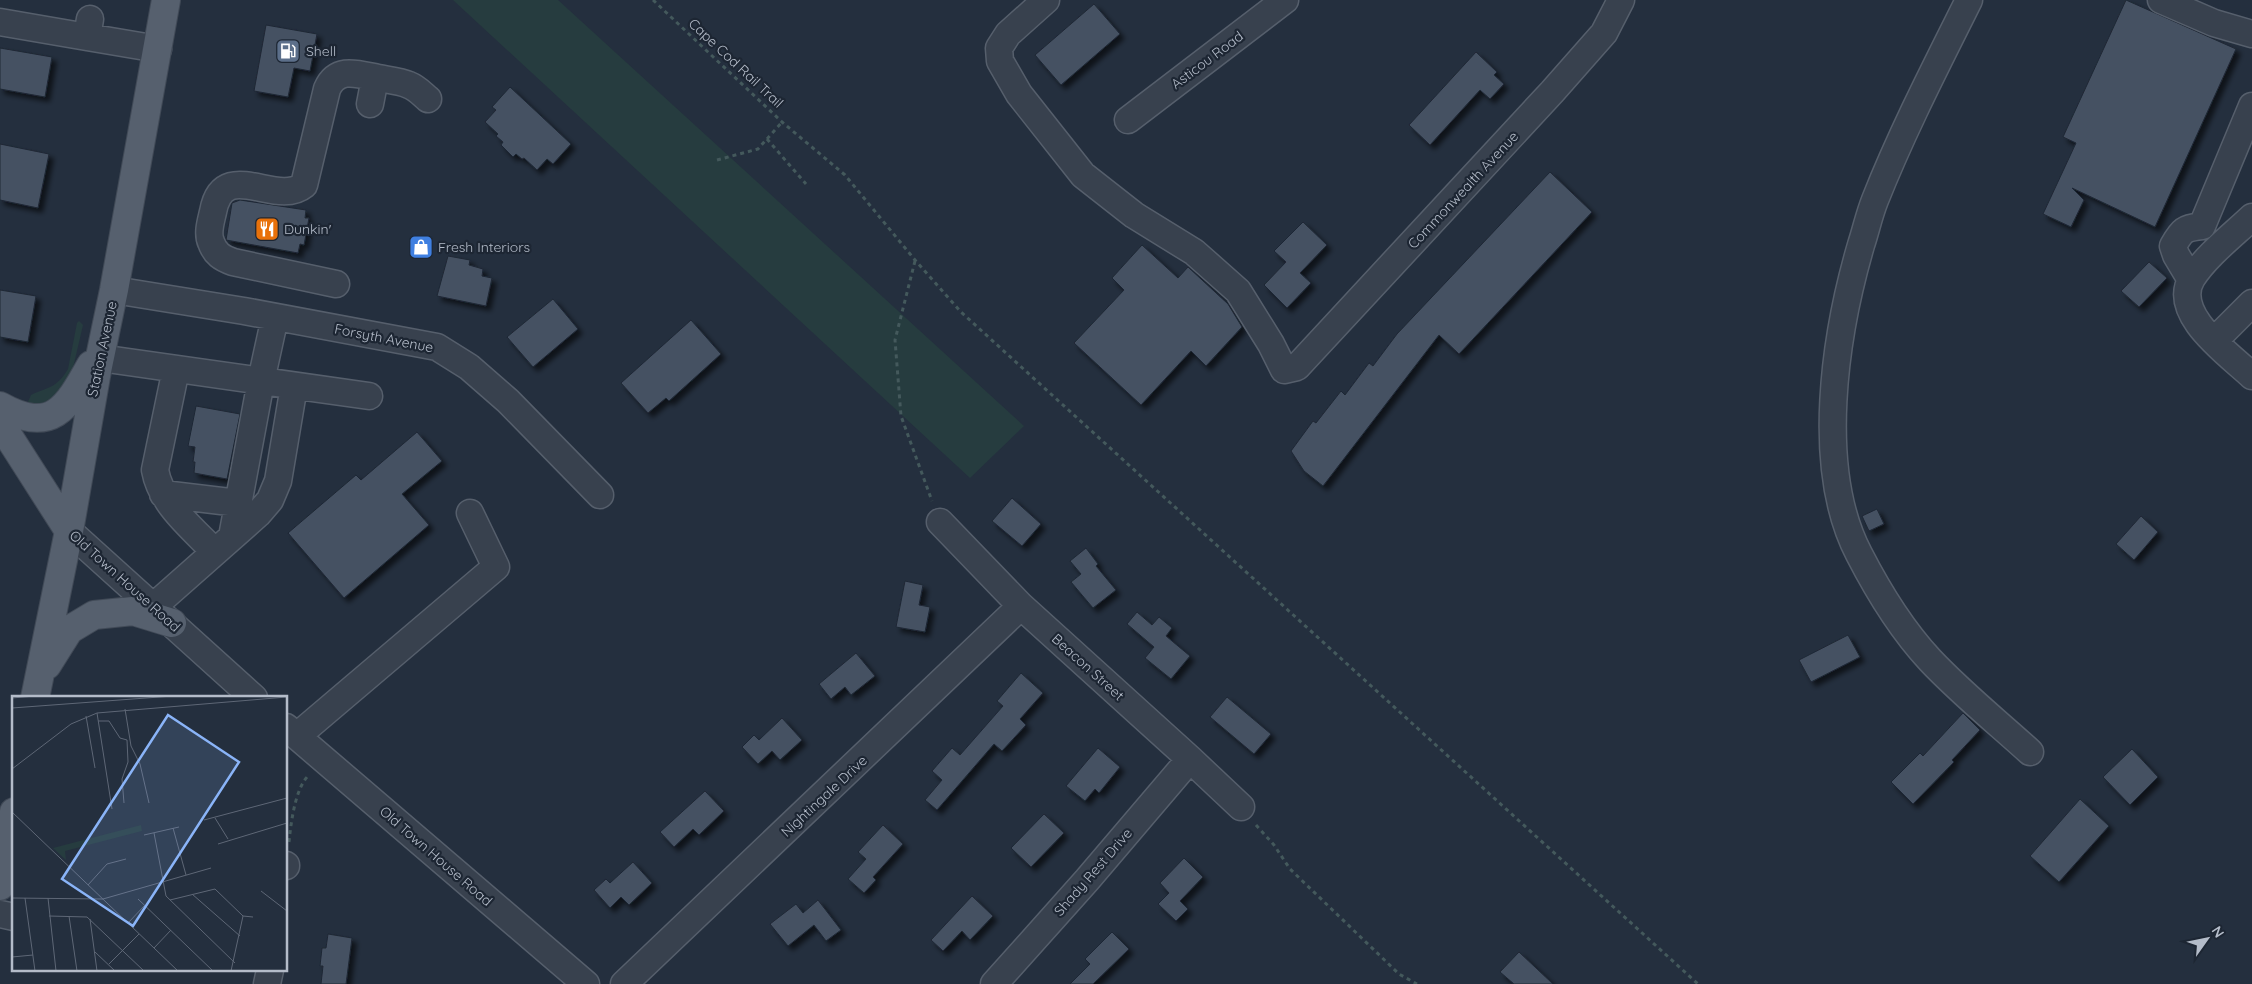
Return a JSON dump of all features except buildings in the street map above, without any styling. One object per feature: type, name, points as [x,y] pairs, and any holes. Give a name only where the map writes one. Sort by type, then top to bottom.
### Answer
[{"type":"main road","name":"Station Avenue","points":[[37,688],[69,531],[166,0]]},
{"type":"main road","points":[[0,406],[16,415],[33,419],[50,416],[61,409],[77,390],[101,351]]},
{"type":"main road","name":"Old Town House Road","points":[[0,423],[69,531]]},
{"type":"main road","points":[[37,688],[69,630],[94,615],[133,611],[163,615]]},
{"type":"main road","points":[[0,886],[12,823]]},
{"type":"street","name":"Commonwealth Avenue","points":[[1046,0],[1008,34],[999,48],[1000,61],[1019,94],[1083,175],[1134,215],[1194,252],[1238,292],[1271,344],[1284,370],[1297,367],[1552,92],[1604,33],[1621,0]]},
{"type":"street","name":"Asticou Road","points":[[1128,120],[1285,0]]},
{"type":"street","points":[[1970,0],[1930,79],[1874,202],[1850,286],[1837,369],[1833,439],[1839,501],[1858,552],[1888,605],[1929,659],[2030,752]]},
{"type":"street","points":[[2161,0],[2214,23],[2252,34]]},
{"type":"street","points":[[0,22],[89,28],[158,49]]},
{"type":"street","points":[[336,284],[233,262],[217,254],[209,238],[214,203],[217,196],[228,187],[240,184],[292,192],[298,190],[306,182],[330,82],[336,77],[351,72],[411,85],[428,99]]},
{"type":"street","points":[[370,104],[375,78]]},
{"type":"street","points":[[2191,280],[2176,255],[2173,246],[2181,232],[2188,228],[2202,226],[2252,106]]},
{"type":"street","points":[[2252,217],[2199,268],[2191,280],[2188,294],[2194,320],[2252,376]]},
{"type":"street","name":"Forsyth Avenue","points":[[114,290],[437,347],[468,367],[508,401],[600,495]]},
{"type":"street","points":[[2214,341],[2252,303]]},
{"type":"street","points":[[224,544],[238,504],[275,317]]},
{"type":"street","points":[[101,351],[176,369],[369,396]]},
{"type":"street","points":[[176,369],[155,470],[159,487],[170,504],[224,544]]},
{"type":"street","points":[[163,615],[224,544],[258,514],[270,500],[278,481],[294,386]]},
{"type":"street","points":[[164,494],[238,504]]},
{"type":"street","points":[[292,732],[496,567],[470,513]]},
{"type":"street","name":"Beacon Street","points":[[940,522],[1021,606],[1190,759],[1240,808]]},
{"type":"street","name":"Old Town House Road","points":[[69,531],[252,696]]},
{"type":"street","name":"Nightingale Drive","points":[[624,984],[1021,606]]},
{"type":"street","name":"Old Town House Road","points":[[292,732],[586,984]]},
{"type":"street","name":"Shady Rest Drive","points":[[994,984],[1087,880],[1190,759]]},
{"type":"path","name":"Cape Cod Rail Trail","points":[[653,0],[782,122],[845,175],[915,260],[961,312],[1698,984]]},
{"type":"path","name":"Cape Cod Rail Trail","points":[[717,160],[758,150],[782,122]]},
{"type":"path","points":[[767,139],[806,184]]},
{"type":"path","points":[[915,260],[895,340],[901,416],[940,522]]},
{"type":"path","points":[[288,847],[291,819],[304,780],[325,761]]},
{"type":"path","points":[[1240,808],[1274,845],[1290,869],[1399,974],[1418,984]]},
{"type":"green space","points":[[453,0],[558,0],[1024,426],[970,478]]},
{"type":"green space","points":[[79,321],[83,325],[69,385],[46,405],[27,404],[31,395],[56,383],[68,369],[77,323]]},
{"type":"place","name":"Shell","points":[[288,51]]},
{"type":"place","name":"Dunkin'","points":[[267,229]]},
{"type":"place","name":"Fresh Interiors","points":[[421,247]]}]
